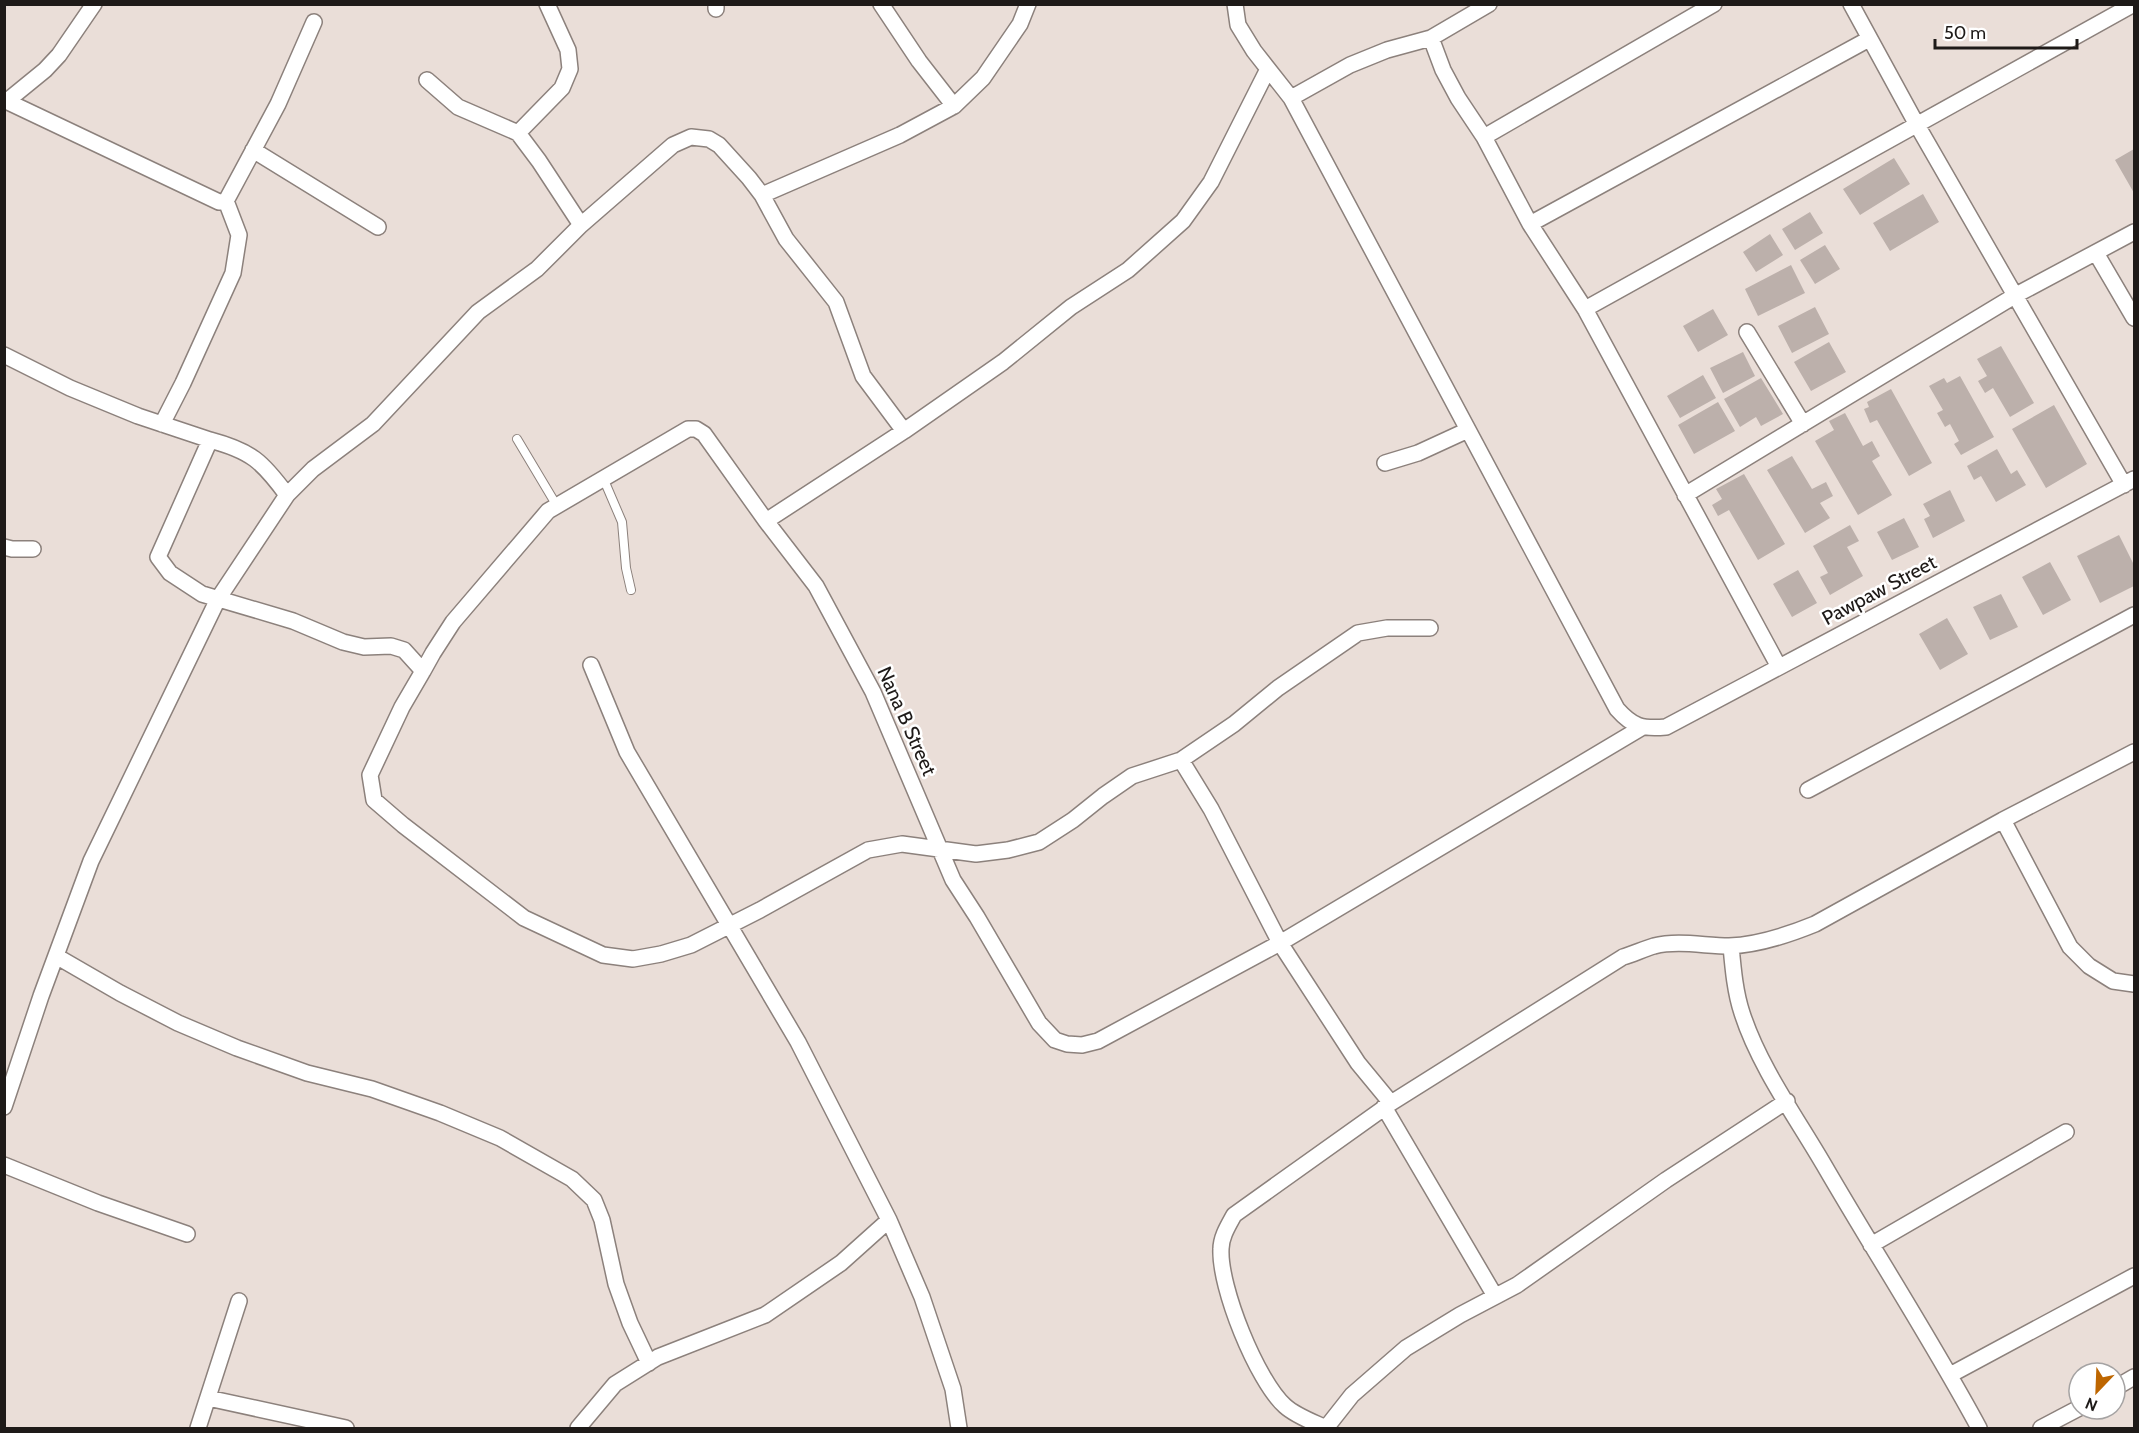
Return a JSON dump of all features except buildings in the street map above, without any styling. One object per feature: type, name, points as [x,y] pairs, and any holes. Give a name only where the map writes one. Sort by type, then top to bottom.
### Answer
[{"type":"street","points":[[94,4],[59,55],[45,70],[6,100],[219,202],[226,201]]},
{"type":"street","points":[[518,133],[562,88],[570,69],[568,50],[547,4]]},
{"type":"street","points":[[881,4],[919,61],[954,106]]},
{"type":"street","points":[[762,195],[900,135],[954,106],[984,78],[1020,24],[1028,4]]},
{"type":"street","points":[[1235,4],[1238,25],[1254,51],[1291,98],[1617,709],[1627,720],[1641,728],[1280,943]]},
{"type":"street","points":[[1291,98],[1350,64],[1431,38],[1489,4]]},
{"type":"street","points":[[1484,137],[1714,4]]},
{"type":"street","points":[[1851,4],[1917,125],[2129,482]]},
{"type":"street","points":[[1586,309],[2124,7]]},
{"type":"street","points":[[162,424],[233,273],[239,235],[226,201],[278,104],[314,22]]},
{"type":"street","points":[[1431,38],[1443,70],[1458,98],[1484,137],[1530,224],[1586,309],[1779,667]]},
{"type":"street","points":[[1530,224],[1869,39]]},
{"type":"street","points":[[766,521],[904,431],[1004,362],[1071,307],[1128,270],[1183,221],[1210,182],[1268,69]]},
{"type":"street","points":[[427,80],[458,107],[518,133],[581,225]]},
{"type":"street","points":[[4,1107],[91,861],[218,599],[287,495],[313,469],[373,424],[478,312],[537,268],[581,225],[673,145],[691,136],[709,139],[732,157],[762,195],[786,239],[836,302],[862,376],[904,431]]},
{"type":"street","points":[[253,150],[378,227]]},
{"type":"street","points":[[1685,495],[2016,295],[2134,232]]},
{"type":"street","points":[[2096,253],[2134,318]]},
{"type":"street","points":[[1747,332],[1803,424]]},
{"type":"street","points":[[4,355],[70,388],[162,424],[236,447],[258,459],[287,495]]},
{"type":"street","name":"Nana B Street","points":[[604,480],[688,429],[696,429],[704,434],[816,586],[873,692],[953,880],[1038,1023],[1055,1040],[1082,1045],[1098,1041],[1280,943]]},
{"type":"street","points":[[1385,463],[1418,453],[1468,430]]},
{"type":"street","points":[[210,440],[158,557],[170,573],[202,594],[293,621],[344,642],[364,647],[391,646],[404,650],[423,671]]},
{"type":"street","points":[[604,480],[548,512],[453,622],[402,707],[370,775],[374,800],[403,825],[524,918],[603,955],[633,959],[691,945],[868,850],[902,844],[976,854],[1008,850],[1039,842],[1132,776],[1181,760],[1234,724],[1278,688],[1358,633],[1387,628],[1430,628]]},
{"type":"street","name":"Pawpaw Street","points":[[1641,728],[1665,727],[2129,482]]},
{"type":"street","points":[[4,547],[33,549]]},
{"type":"street","points":[[1808,790],[2134,615]]},
{"type":"street","points":[[591,665],[627,752],[798,1042],[889,1220],[926,1307],[952,1389],[959,1428]]},
{"type":"street","points":[[1786,1101],[1666,1180],[1517,1284],[1406,1348],[1352,1395],[1326,1428],[1285,1406],[1265,1379],[1242,1332],[1229,1295],[1221,1251],[1222,1240],[1234,1215],[1387,1105],[1623,957],[1656,946],[1684,944],[1731,946],[1766,941],[1793,933],[1815,924],[2003,820],[2134,752]]},
{"type":"street","points":[[1181,760],[1211,809],[1280,943],[1387,1105],[1495,1296]]},
{"type":"street","points":[[2003,820],[2070,946],[2089,966],[2113,981],[2134,984]]},
{"type":"street","points":[[1731,946],[1732,969],[1742,1013],[1758,1051],[1979,1428]]},
{"type":"street","points":[[56,956],[168,1018],[237,1048],[307,1073],[372,1089],[440,1113],[500,1138],[572,1179],[594,1200],[602,1220],[616,1284],[630,1323],[649,1363]]},
{"type":"street","points":[[1871,1245],[2066,1132]]},
{"type":"street","points":[[4,1165],[98,1203],[187,1234]]},
{"type":"street","points":[[578,1428],[615,1384],[658,1357],[765,1315],[841,1263],[889,1220]]},
{"type":"street","points":[[1950,1375],[2134,1276]]},
{"type":"street","points":[[198,1428],[239,1301]]},
{"type":"street","points":[[208,1398],[346,1428]]},
{"type":"street","points":[[2041,1428],[2067,1414]]},
{"type":"lane","points":[[517,439],[557,506]]},
{"type":"lane","points":[[604,480],[622,522],[626,568],[631,591]]}]
